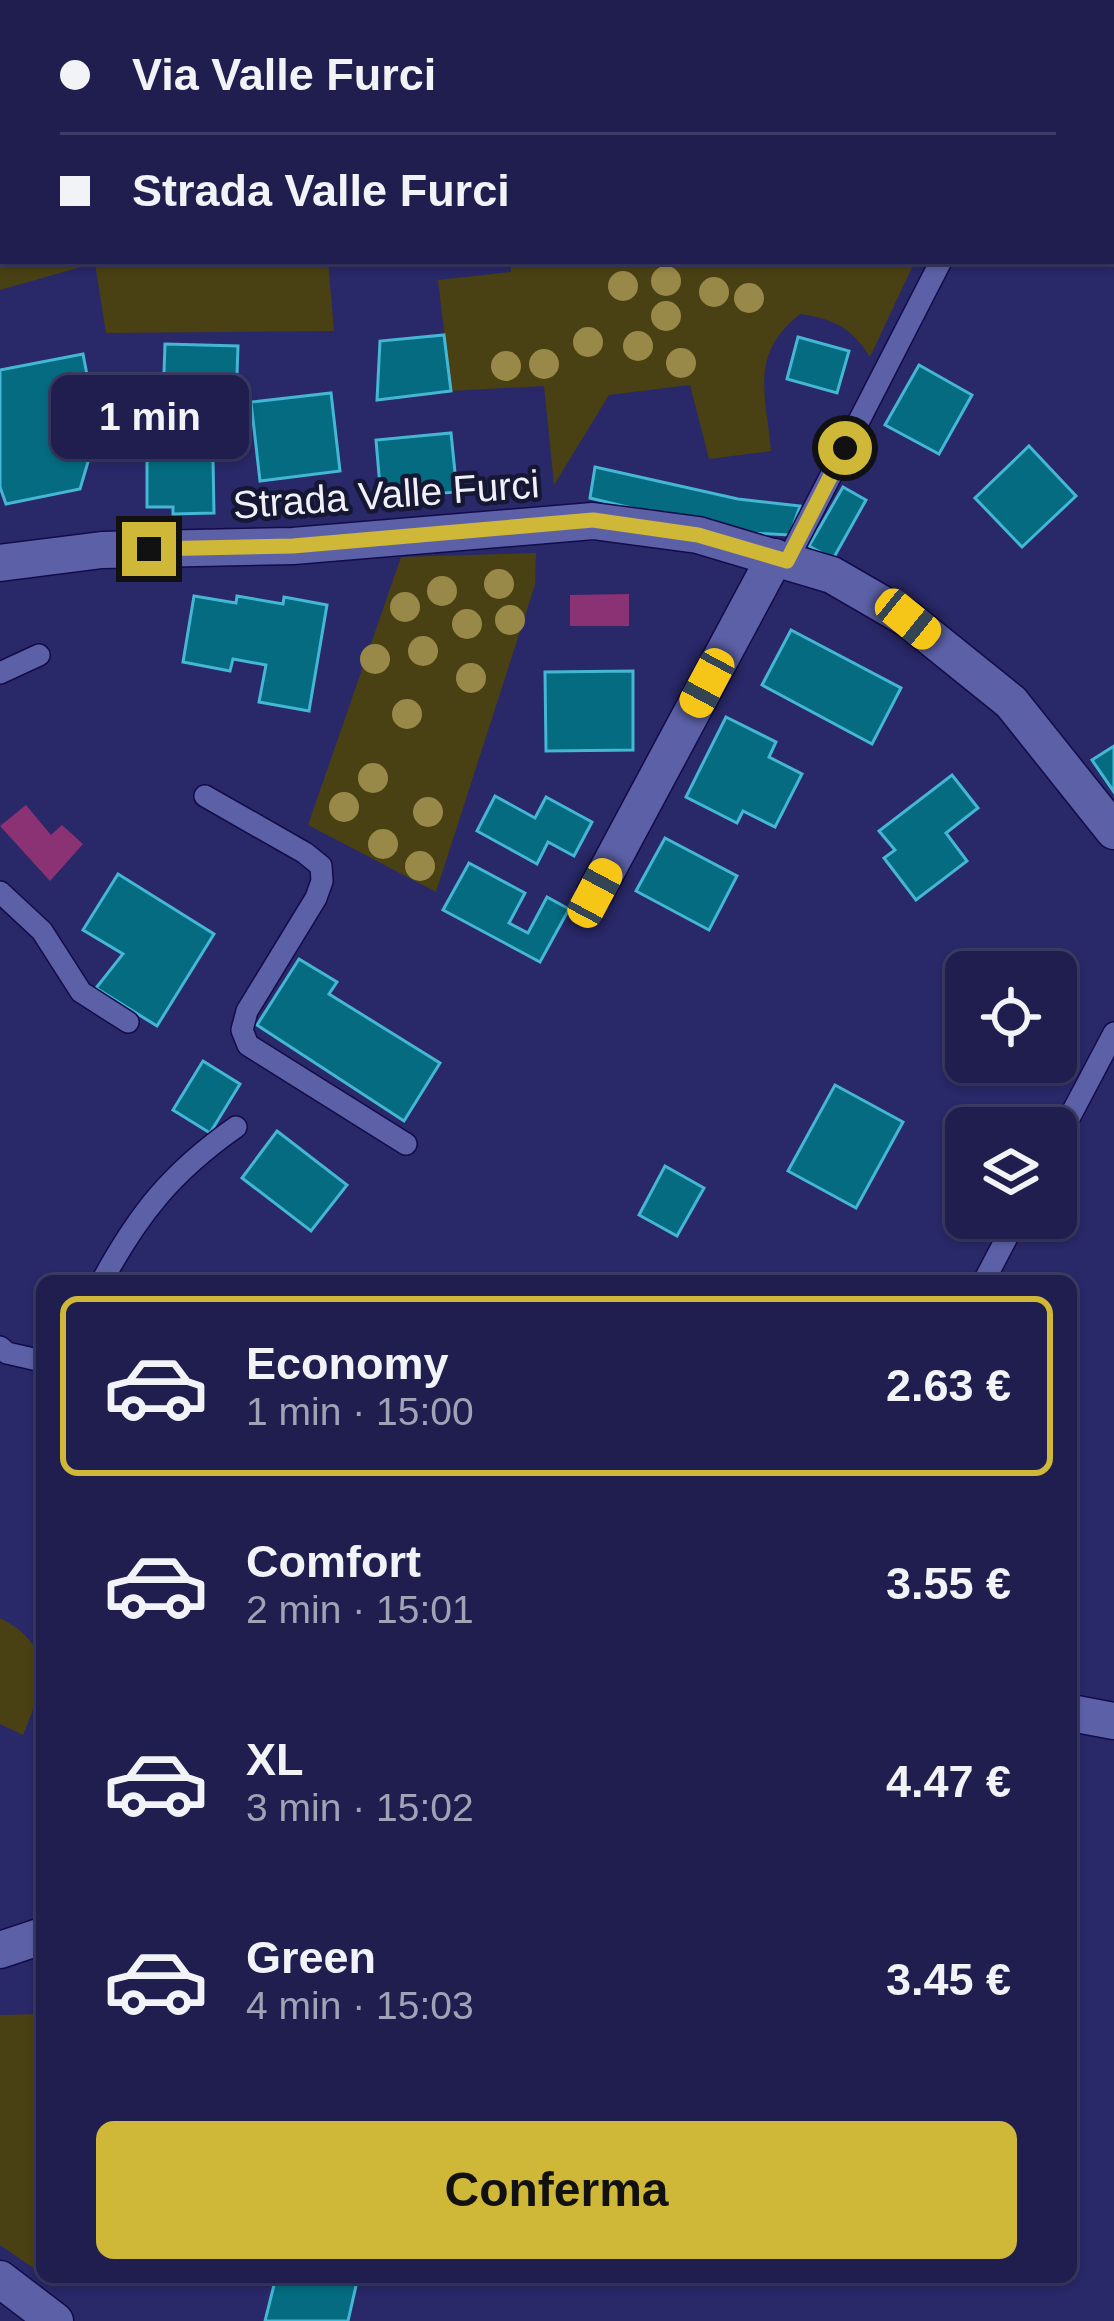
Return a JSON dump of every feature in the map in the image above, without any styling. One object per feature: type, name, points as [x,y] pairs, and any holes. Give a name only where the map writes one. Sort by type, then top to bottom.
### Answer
[{"type":"street","name":"Strada Valle Furci","points":[[0,562],[102,550],[293,546],[593,520],[698,535],[832,575],[908,619],[1011,702],[1114,831]]},
{"type":"street","points":[[595,893],[781,559]]},
{"type":"street","points":[[1077,1714],[1114,1721]]},
{"type":"street","points":[[0,1950],[36,1938]]},
{"type":"street","points":[[0,2279],[56,2321]]},
{"type":"lane","points":[[781,559],[938,264]]},
{"type":"lane","points":[[0,673],[39,655]]},
{"type":"lane","points":[[205,796],[321,866],[316,898],[247,1011],[242,1030],[248,1045],[406,1144]]},
{"type":"lane","points":[[0,892],[42,931],[81,992],[128,1022]]},
{"type":"lane","points":[[1075,1107],[1114,1033]]},
{"type":"lane","points":[[106,1275],[153,1198],[236,1127]]},
{"type":"lane","points":[[986,1275],[1006,1239]]},
{"type":"lane","points":[[0,1347],[36,1360]]},
{"type":"shaded area","points":[[0,264],[91,264],[0,290]]},
{"type":"shaded area","points":[[95,264],[328,264],[334,331],[106,333]]},
{"type":"shaded area","points":[[510,264],[914,264],[870,357],[849,332],[823,319],[800,314],[784,329],[773,344],[764,376],[771,451],[709,459],[690,385],[609,395],[554,485],[544,386],[451,391],[438,280],[511,272]]},
{"type":"shaded area","points":[[536,553],[535,585],[436,892],[308,825],[401,557]]},
{"type":"shaded area","points":[[629,594],[629,626],[570,626],[570,595]]},
{"type":"shaded area","points":[[26,805],[51,835],[62,825],[83,844],[50,881],[0,826]]},
{"type":"shaded area","points":[[0,1618],[18,1629],[36,1652],[36,1700],[23,1735],[0,1724]]},
{"type":"shaded area","points":[[36,2014],[36,2270],[0,2245],[0,2015]]},
{"type":"building","points":[[444,335],[451,391],[377,400],[380,341]]},
{"type":"building","points":[[798,337],[849,351],[837,393],[787,379]]},
{"type":"building","points":[[165,344],[238,346],[236,403],[163,401]]},
{"type":"building","points":[[83,354],[98,432],[83,435],[88,462],[80,489],[6,504],[0,487],[0,370]]},
{"type":"building","points":[[919,365],[972,395],[939,454],[885,425]]},
{"type":"building","points":[[331,393],[340,471],[260,481],[251,402]]},
{"type":"building","points":[[218,433],[219,460],[213,460],[214,513],[173,514],[173,507],[147,507],[147,455],[155,455],[155,435]]},
{"type":"building","points":[[451,433],[457,492],[381,498],[376,440]]},
{"type":"building","points":[[1029,446],[1076,496],[1022,547],[975,498]]},
{"type":"building","points":[[595,467],[738,499],[800,506],[790,535],[731,532],[590,498]]},
{"type":"building","points":[[843,487],[866,500],[833,559],[809,546]]},
{"type":"building","points":[[194,596],[236,603],[237,596],[283,604],[284,597],[327,605],[309,711],[259,702],[266,665],[233,659],[230,671],[183,662]]},
{"type":"building","points":[[791,630],[901,688],[872,744],[762,685]]},
{"type":"building","points":[[633,671],[633,750],[546,751],[545,672]]},
{"type":"building","points":[[726,717],[776,742],[769,757],[802,774],[775,827],[743,811],[737,823],[686,797]]},
{"type":"building","points":[[1114,746],[1114,792],[1092,760]]},
{"type":"building","points":[[952,775],[978,808],[946,833],[967,861],[916,900],[884,858],[895,850],[879,831]]},
{"type":"building","points":[[495,796],[535,818],[546,797],[592,822],[574,856],[548,842],[537,864],[477,831]]},
{"type":"building","points":[[665,838],[737,876],[709,930],[636,891]]},
{"type":"building","points":[[469,863],[525,893],[509,923],[528,933],[547,897],[569,909],[540,962],[443,910]]},
{"type":"building","points":[[118,874],[214,934],[157,1026],[96,988],[123,954],[83,930]]},
{"type":"building","points":[[299,959],[337,982],[329,994],[440,1063],[404,1121],[257,1025]]},
{"type":"building","points":[[203,1061],[240,1084],[210,1133],[173,1110]]},
{"type":"building","points":[[835,1085],[903,1122],[856,1208],[788,1171]]},
{"type":"building","points":[[277,1131],[347,1185],[311,1231],[242,1178]]},
{"type":"building","points":[[665,1166],[704,1188],[677,1236],[639,1215]]},
{"type":"building","points":[[274,2283],[357,2283],[348,2321],[265,2321]]},
{"type":"route","points":[[149,549],[293,546],[593,520],[698,535],[787,561],[845,448]]}]
